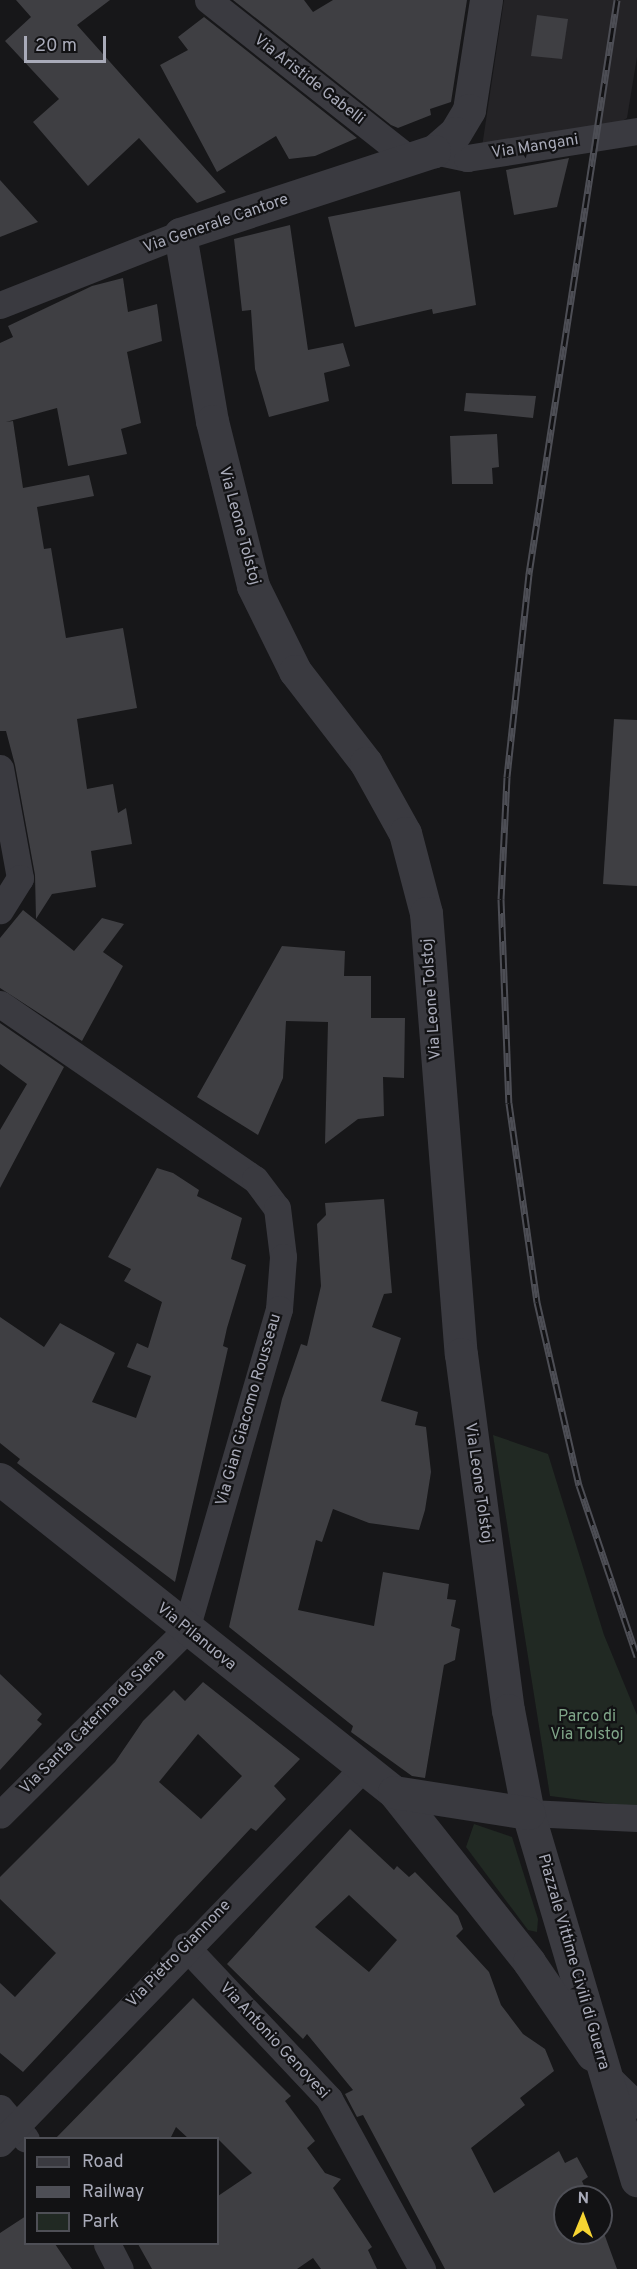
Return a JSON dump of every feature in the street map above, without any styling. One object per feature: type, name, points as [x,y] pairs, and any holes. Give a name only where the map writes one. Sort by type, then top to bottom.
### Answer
[{"type":"street","name":"Via Aristide Gabelli","points":[[208,0],[422,155]]},
{"type":"street","points":[[422,155],[455,133],[468,110],[486,0]]},
{"type":"street","name":"Via Mangani","points":[[422,155],[467,158],[637,131]]},
{"type":"street","name":"Via Generale Cantore","points":[[0,305],[180,234],[422,155]]},
{"type":"street","name":"Via Leone Tolstoj","points":[[180,234],[212,421],[253,586],[295,671],[366,764],[405,833],[426,913],[461,1354],[508,1710],[528,1813]]},
{"type":"street","points":[[0,768],[20,879],[0,910]]},
{"type":"street","name":"Via Gian Giacomo Rousseau","points":[[0,1004],[255,1179],[277,1208],[283,1257],[279,1309],[186,1630]]},
{"type":"street","name":"Via Pilanuova","points":[[0,1479],[186,1630],[394,1792]]},
{"type":"street","name":"Via Santa Caterina da Siena","points":[[0,1815],[186,1630]]},
{"type":"street","name":"Via Pietro Giannone","points":[[10,2129],[185,1946],[362,1769]]},
{"type":"street","points":[[394,1792],[528,1813],[637,1818]]},
{"type":"street","name":"Piazzale Vittime Civili di Guerra","points":[[394,1792],[529,1962],[608,2078]]},
{"type":"street","name":"Piazzale Vittime Civili di Guerra","points":[[528,1813],[608,2078]]},
{"type":"street","name":"Via Antonio Genovesi","points":[[185,1946],[329,2099],[422,2269]]},
{"type":"street","points":[[608,2078],[637,2105]]},
{"type":"street","points":[[608,2078],[637,2180]]},
{"type":"street","points":[[108,2245],[120,2269]]},
{"type":"shaded area","points":[[504,0],[637,0],[637,57],[627,118],[615,126],[482,147]]},
{"type":"green space","name":"Parco di Via Tolstoj","points":[[493,1435],[548,1454],[604,1635],[637,1715],[637,1807],[550,1796]]},
{"type":"green space","points":[[474,1824],[512,1837],[538,1919],[537,1932],[528,1930],[466,1847]]},
{"type":"building","points":[[16,0],[110,0],[77,25],[226,192],[197,203],[139,138],[88,186],[33,122],[59,99],[5,41],[31,17]]},
{"type":"building","points":[[233,0],[304,0],[313,12],[333,0],[467,0],[451,102],[430,109],[431,115],[398,128],[391,125]]},
{"type":"building","points":[[537,15],[568,19],[562,59],[531,56]]},
{"type":"building","points":[[204,17],[357,138],[315,156],[289,159],[276,136],[217,172],[160,65],[188,50],[178,37]]},
{"type":"building","points":[[569,158],[557,207],[514,215],[506,170]]},
{"type":"building","points":[[0,180],[38,222],[0,237]]},
{"type":"building","points":[[460,191],[476,305],[433,314],[432,309],[355,327],[328,217]]},
{"type":"building","points":[[290,225],[308,350],[343,343],[350,366],[324,373],[329,401],[269,417],[255,369],[251,310],[242,311],[234,239]]},
{"type":"building","points":[[123,278],[128,312],[157,304],[162,341],[127,352],[141,423],[121,429],[127,454],[68,466],[57,408],[6,422],[13,421],[23,488],[89,475],[94,496],[37,507],[44,549],[51,548],[66,638],[123,628],[137,708],[77,719],[87,789],[113,784],[118,813],[126,808],[132,844],[91,851],[96,887],[52,894],[36,919],[35,875],[15,765],[6,731],[0,731],[0,343],[13,337],[8,326],[92,286]]},
{"type":"building","points":[[466,393],[536,396],[533,418],[464,411]]},
{"type":"building","points":[[497,434],[499,467],[492,468],[493,484],[452,484],[450,436]]},
{"type":"building","points":[[614,719],[637,720],[637,886],[603,884]]},
{"type":"building","points":[[23,910],[74,951],[102,918],[124,924],[103,952],[123,966],[82,1041],[0,988],[0,938]]},
{"type":"building","points":[[282,946],[345,951],[344,976],[371,976],[371,1018],[405,1018],[404,1078],[383,1077],[384,1116],[358,1119],[325,1144],[328,1022],[286,1021],[283,1078],[258,1135],[197,1097]]},
{"type":"building","points":[[0,1023],[64,1067],[0,1188],[0,1130],[27,1084],[0,1064]]},
{"type":"building","points":[[157,1168],[173,1173],[199,1190],[197,1196],[242,1218],[231,1259],[246,1265],[227,1328],[223,1346],[228,1348],[175,1582],[17,1463],[20,1459],[0,1443],[0,1317],[44,1347],[60,1323],[115,1353],[92,1402],[136,1418],[151,1376],[127,1367],[137,1343],[148,1348],[162,1302],[124,1281],[131,1269],[108,1257]]},
{"type":"building","points":[[384,1199],[392,1293],[384,1294],[372,1327],[401,1338],[381,1401],[418,1412],[415,1425],[426,1427],[431,1472],[425,1510],[419,1530],[369,1523],[333,1509],[322,1542],[316,1540],[298,1610],[374,1626],[383,1572],[449,1584],[447,1599],[456,1600],[451,1626],[460,1629],[455,1660],[444,1665],[425,1778],[412,1776],[351,1732],[353,1726],[229,1627],[282,1399],[301,1344],[307,1346],[321,1286],[317,1224],[326,1215],[325,1203]]},
{"type":"building","points":[[0,1674],[42,1714],[37,1720],[42,1724],[0,1770]]},
{"type":"building","points":[[203,1682],[300,1759],[274,1786],[286,1799],[256,1831],[251,1828],[23,2072],[0,2053],[0,1983],[15,1997],[56,1953],[0,1899],[0,1877],[115,1762],[143,1721],[174,1690],[185,1701]],"holes":[[[198,1734],[242,1776],[201,1819],[159,1782]]]},
{"type":"building","points":[[350,1829],[394,1870],[397,1866],[409,1877],[415,1872],[458,1916],[463,1929],[456,1936],[489,1972],[501,2005],[523,2034],[545,2049],[554,2071],[520,2098],[525,2105],[471,2148],[494,2193],[559,2151],[565,2163],[577,2157],[588,2177],[582,2181],[584,2185],[553,2185],[553,2245],[608,2245],[617,2269],[445,2269],[363,2115],[357,2117],[345,2094],[353,2090],[307,2034],[303,2039],[227,1964]],"holes":[[[349,1895],[397,1940],[369,1972],[315,1927]]]},
{"type":"building","points":[[193,1998],[291,2096],[285,2101],[315,2141],[307,2148],[325,2173],[341,2179],[333,2188],[372,2247],[368,2250],[377,2269],[321,2269],[313,2258],[297,2269],[152,2269],[139,2245],[219,2245],[219,2195],[252,2173],[219,2140],[219,2137],[187,2137],[176,2127],[171,2137],[57,2137]]},
{"type":"building","points":[[24,2217],[24,2245],[56,2245],[72,2269],[0,2269],[0,2233]]},
{"type":"railway","points":[[617,0],[529,574],[507,777],[501,899],[509,1103],[537,1302],[579,1485],[637,1656]]}]
